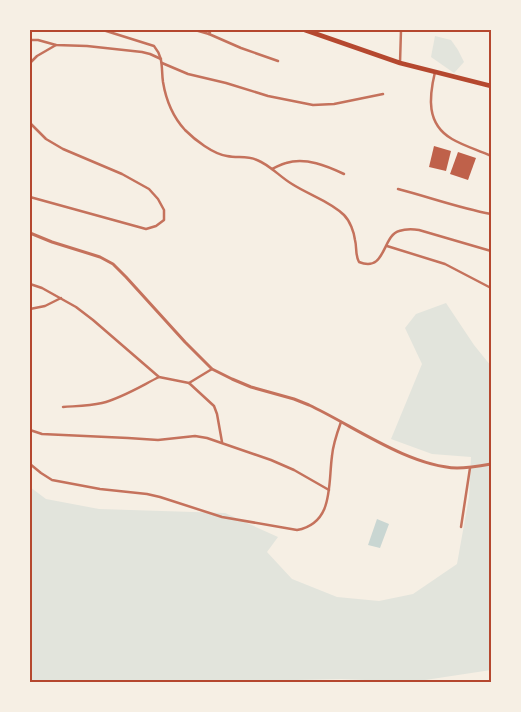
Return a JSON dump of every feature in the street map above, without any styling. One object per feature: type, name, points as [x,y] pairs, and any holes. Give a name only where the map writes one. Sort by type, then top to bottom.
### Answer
[{"type":"main road","points":[[306,30],[400,63],[491,86]]},
{"type":"street","points":[[103,30],[154,46],[162,61],[163,83],[168,103],[186,130],[207,148],[226,156],[256,159],[292,184],[335,207],[346,217],[355,240],[359,262],[373,264],[394,234],[399,231],[419,230],[491,251]]},
{"type":"street","points":[[195,30],[278,62]]},
{"type":"street","points":[[209,34],[211,30]]},
{"type":"street","points":[[400,63],[401,30]]},
{"type":"street","points":[[30,40],[38,40],[56,45],[87,46],[142,52],[150,54],[188,74],[268,96],[313,105],[334,104],[383,94]]},
{"type":"street","points":[[30,64],[37,56],[56,45]]},
{"type":"street","points":[[435,72],[430,97],[433,118],[439,128],[452,139],[491,156]]},
{"type":"street","points":[[30,123],[46,139],[63,149],[122,174],[149,189],[158,199],[164,210],[164,220],[156,226],[146,229],[30,197]]},
{"type":"street","points":[[271,169],[287,162],[311,162],[344,174]]},
{"type":"street","points":[[398,189],[459,207],[491,214]]},
{"type":"street","points":[[30,233],[100,257],[113,264],[200,358],[212,368],[232,379],[251,387],[294,399],[396,450],[419,459],[446,467],[470,468],[491,464]]},
{"type":"street","points":[[387,246],[446,264],[491,288]]},
{"type":"street","points":[[30,284],[61,298],[93,320],[159,377],[189,384],[214,406],[222,443]]},
{"type":"street","points":[[30,309],[45,306],[61,298]]},
{"type":"street","points":[[189,384],[212,368]]},
{"type":"street","points":[[63,407],[104,402],[159,377]]},
{"type":"street","points":[[30,464],[41,474],[52,480],[100,489],[160,496],[222,517],[297,530],[316,523],[322,514],[329,490],[335,439],[341,422]]},
{"type":"street","points":[[30,430],[42,434],[158,440],[195,436],[271,460],[329,490]]},
{"type":"street","points":[[461,527],[470,468]]},
{"type":"shaded area","points":[[435,36],[451,40],[458,50],[464,62],[454,73],[431,57]]},
{"type":"shaded area","points":[[446,303],[474,345],[491,366],[491,670],[412,682],[341,679],[297,680],[294,682],[30,682],[30,487],[46,499],[99,509],[225,513],[278,537],[267,552],[292,579],[337,597],[379,601],[413,594],[457,564],[469,497],[471,457],[432,454],[391,439],[422,364],[405,328],[416,314]]},
{"type":"shaded area","points":[[377,519],[389,524],[380,548],[368,545]]},
{"type":"building","points":[[434,146],[451,151],[446,171],[429,167]]},
{"type":"building","points":[[458,152],[476,158],[468,180],[450,174]]}]
